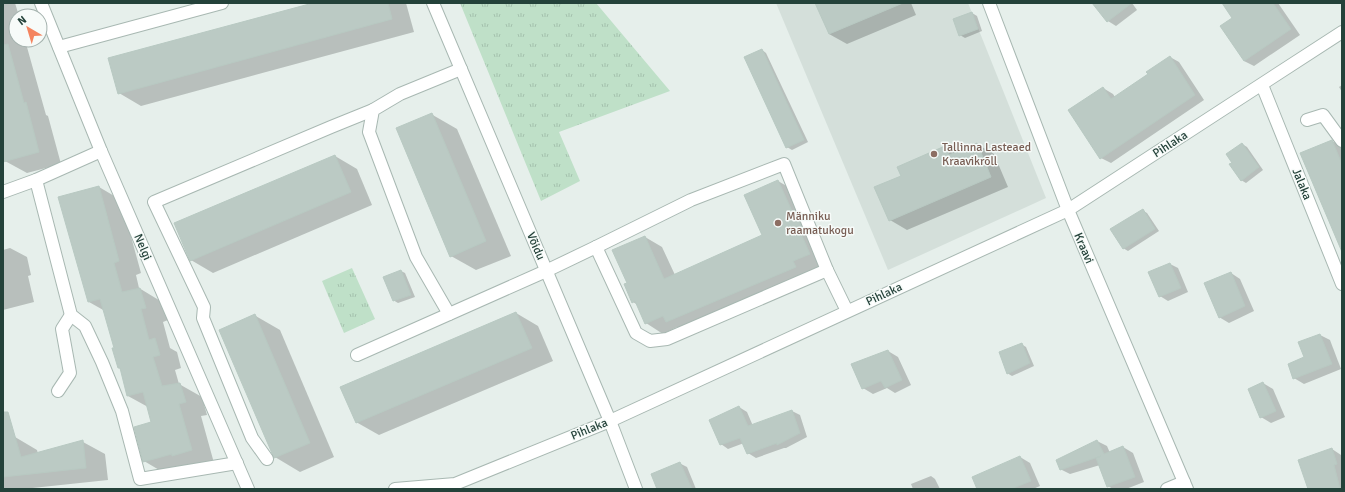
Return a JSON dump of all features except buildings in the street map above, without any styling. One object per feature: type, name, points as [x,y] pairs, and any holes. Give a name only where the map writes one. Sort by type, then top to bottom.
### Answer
[{"type":"street","name":"Nelgi","points":[[41,3],[101,151],[248,489]]},
{"type":"street","points":[[59,47],[222,3]]},
{"type":"street","name":"Võidu","points":[[433,3],[610,421],[636,489]]},
{"type":"street","name":"Kraavi","points":[[989,3],[1068,210],[1186,485]]},
{"type":"street","name":"Pihlaka","points":[[395,489],[455,484],[610,421],[1068,210],[1342,32]]},
{"type":"street","points":[[267,460],[252,438],[203,318],[204,307],[154,202],[373,110],[400,94],[461,69]]},
{"type":"street","name":"Jalaka","points":[[1262,85],[1342,284]]},
{"type":"street","points":[[373,110],[369,132],[416,257],[449,314]]},
{"type":"street","points":[[1307,120],[1323,115],[1342,141]]},
{"type":"street","points":[[3,192],[36,180],[101,151]]},
{"type":"street","points":[[357,355],[546,271],[691,200],[784,164],[827,270],[847,312]]},
{"type":"street","points":[[36,180],[71,315],[85,326],[102,362],[122,411],[140,479],[237,463]]},
{"type":"street","points":[[596,247],[636,333],[650,341],[667,339],[827,270]]},
{"type":"street","points":[[58,391],[70,372],[62,330],[71,315]]},
{"type":"street","points":[[1167,489],[1186,485]]},
{"type":"shaded area","name":"Tallinna Lasteaed Kraavikrõll","points":[[776,3],[968,3],[1046,198],[888,270]]},
{"type":"green space","points":[[460,3],[596,3],[670,91],[559,132],[580,181],[541,201]]},
{"type":"green space","points":[[352,268],[375,319],[344,333],[322,281]]},
{"type":"place","name":"Tallinna Lasteaed Kraavikrõll","points":[[934,154]]},
{"type":"place","name":"Männiku raamatukogu","points":[[778,223]]}]
